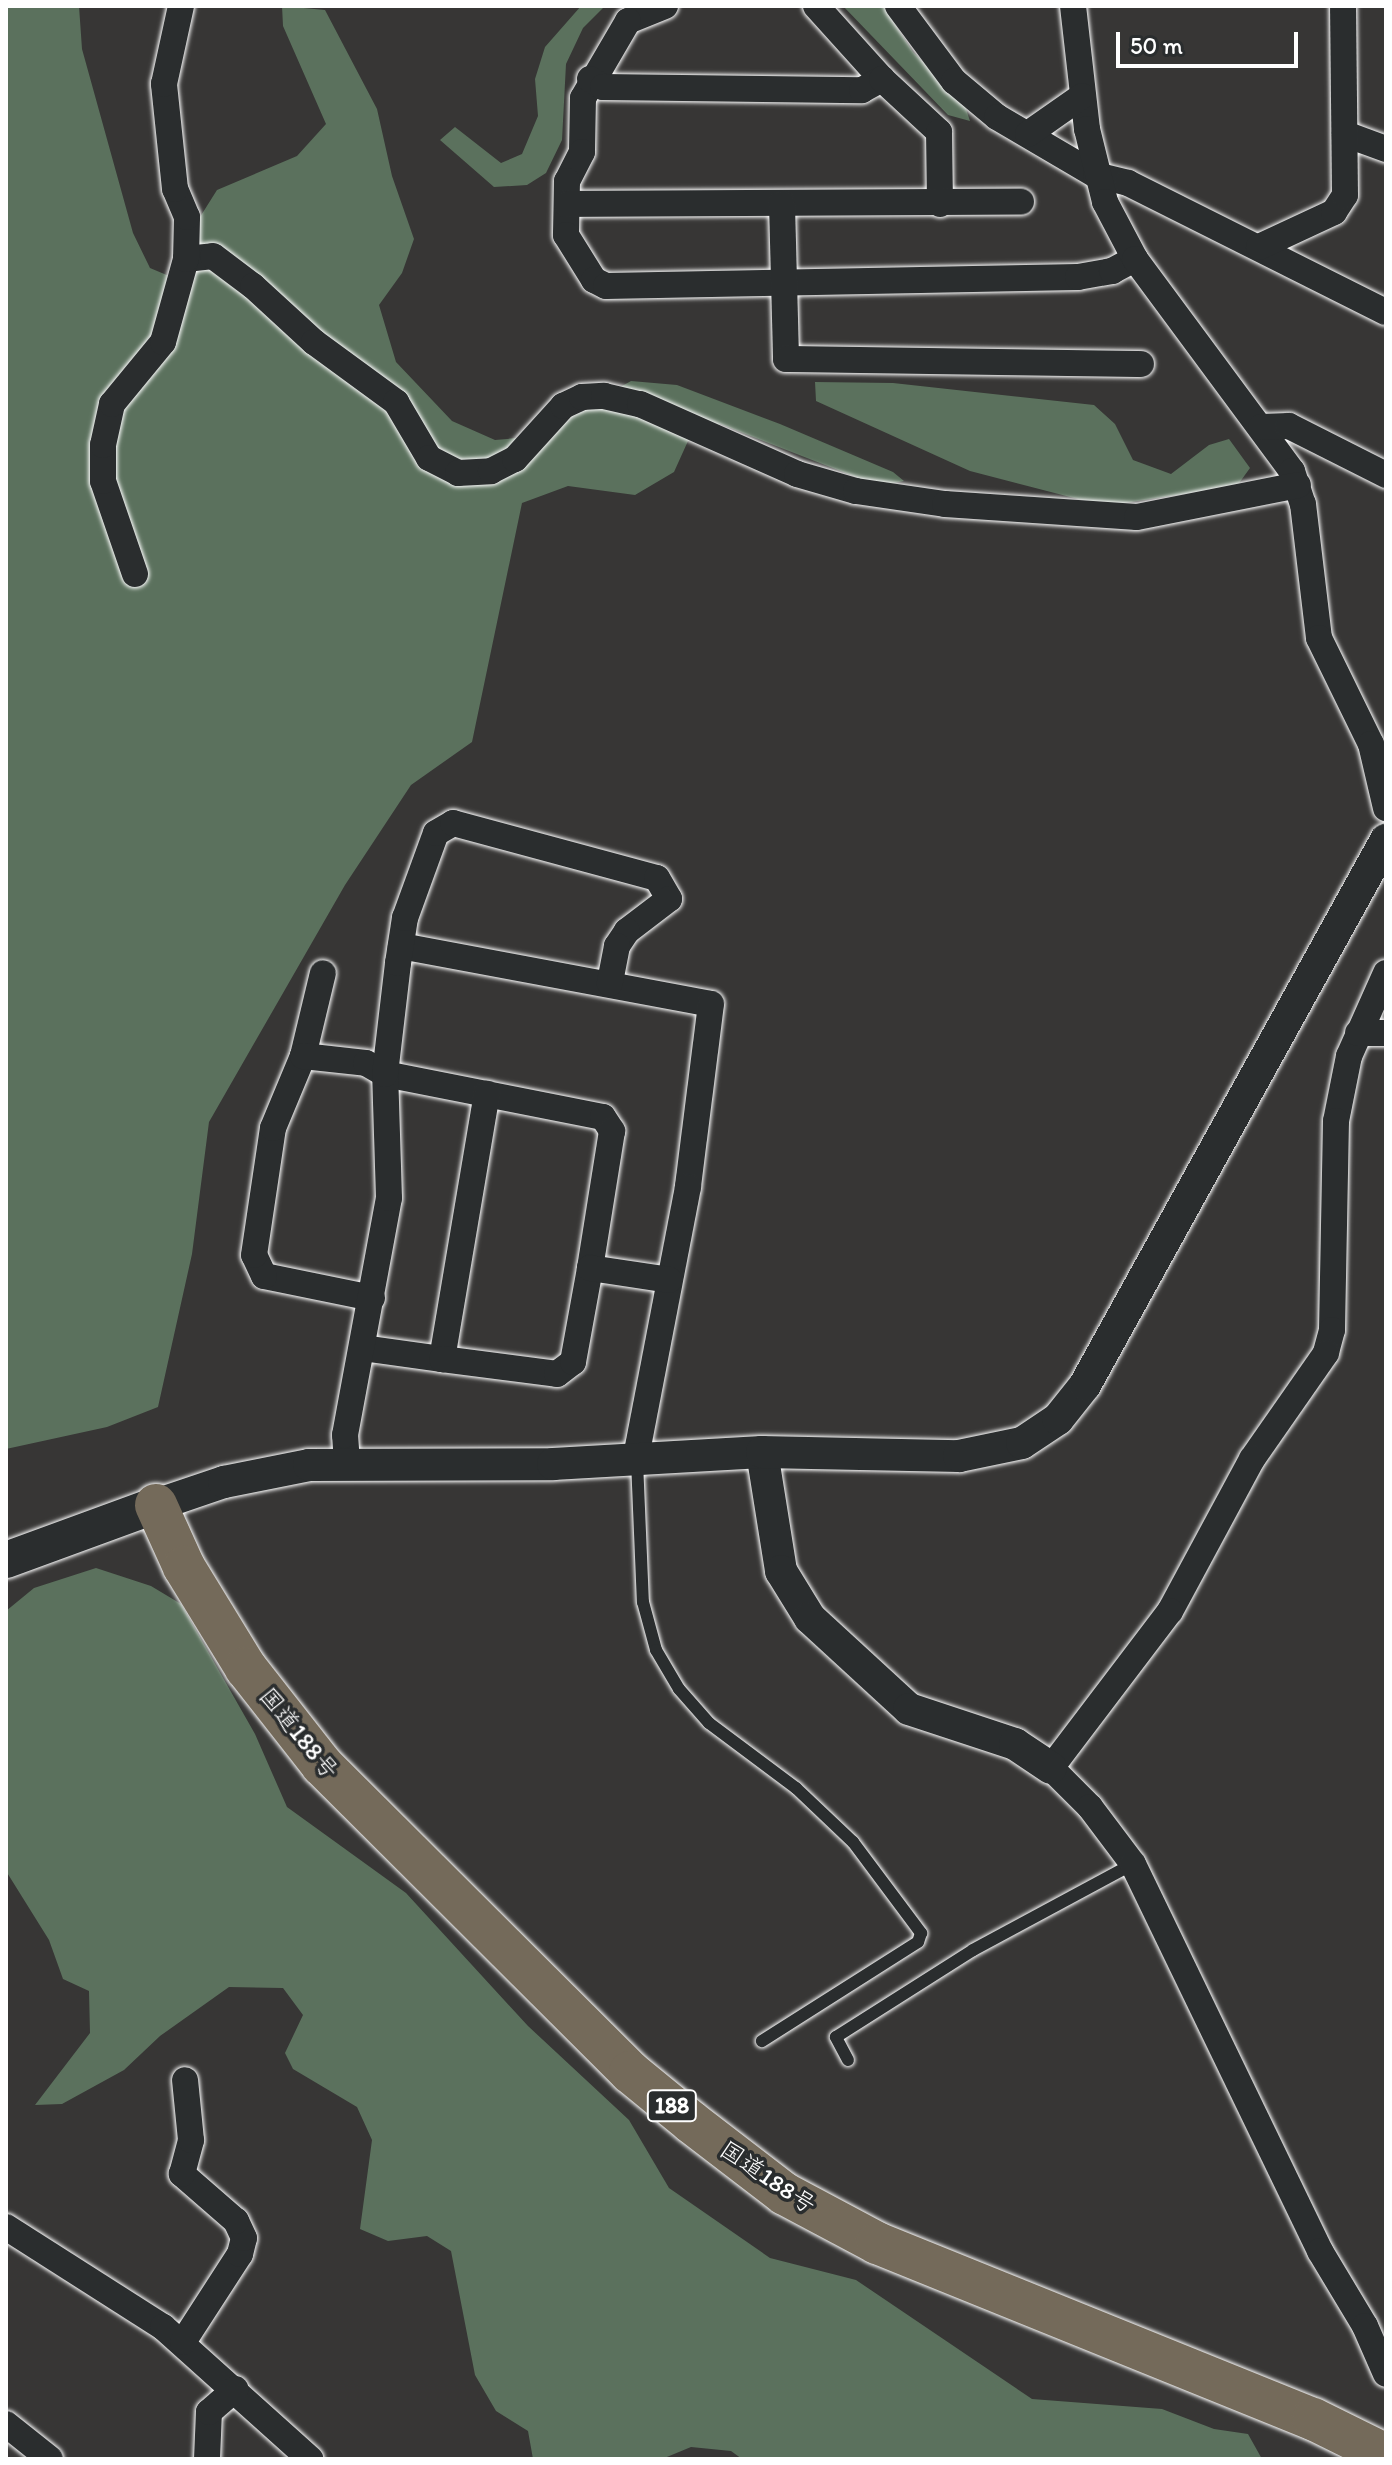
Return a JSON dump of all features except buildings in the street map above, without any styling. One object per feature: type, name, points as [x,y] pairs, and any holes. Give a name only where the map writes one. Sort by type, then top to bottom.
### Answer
[{"type":"highway","name":"国道188号","points":[[156,1505],[184,1567],[246,1668],[322,1765],[630,2072],[691,2122],[785,2194],[877,2243],[1313,2419],[1386,2455]]},
{"type":"main road","points":[[6,1560],[156,1505]]},
{"type":"street","points":[[135,574],[103,481],[103,445],[112,404],[163,342],[186,259],[187,217],[175,189],[164,84],[181,6]]},
{"type":"street","points":[[665,6],[628,21],[590,79],[583,98],[582,152],[567,181],[566,235],[594,280],[606,286],[1078,277],[1112,271],[1135,259]]},
{"type":"street","points":[[816,6],[882,79],[939,132],[940,204]]},
{"type":"street","points":[[898,6],[954,81],[997,117],[1096,175],[1128,183],[1386,312]]},
{"type":"street","points":[[1073,6],[1082,96],[1096,175],[1135,259],[1261,427],[1298,485],[1319,638],[1371,744],[1385,785]]},
{"type":"street","points":[[1259,247],[1334,212],[1345,195],[1343,6]]},
{"type":"street","points":[[590,79],[603,87],[862,90],[882,79]]},
{"type":"street","points":[[1028,134],[1082,96]]},
{"type":"street","points":[[1345,134],[1386,149]]},
{"type":"street","points":[[567,204],[1021,202]]},
{"type":"street","points":[[782,204],[786,359],[1141,364]]},
{"type":"street","points":[[186,259],[213,256],[253,286],[314,342],[396,402],[429,458],[458,473],[491,471],[515,459],[563,406],[582,397],[604,396],[640,404],[797,474],[856,491],[945,504],[1137,517],[1298,485]]},
{"type":"street","points":[[1261,427],[1289,426],[1386,475]]},
{"type":"street","points":[[347,1463],[345,1435],[372,1298],[391,1173],[385,1074],[401,946],[405,918],[436,833],[453,823],[657,878],[669,899],[627,931],[617,946],[610,983]]},
{"type":"street","points":[[156,1505],[224,1482],[309,1465],[553,1464],[762,1452],[980,1455],[1022,1443],[1058,1419],[1085,1385],[1386,840]]},
{"type":"street","points":[[401,946],[711,1004],[688,1187],[636,1458]]},
{"type":"street","points":[[323,973],[303,1056],[273,1128],[254,1255],[264,1276],[372,1298]]},
{"type":"street","points":[[1051,1768],[1170,1611],[1252,1459],[1326,1353],[1332,1330],[1336,1121],[1358,1033],[1386,973]]},
{"type":"street","points":[[1358,1033],[1386,1033]]},
{"type":"street","points":[[303,1056],[366,1063],[385,1074],[603,1117],[612,1131],[573,1362],[557,1374],[362,1348]]},
{"type":"street","points":[[442,1359],[487,1094]]},
{"type":"street","points":[[590,1268],[669,1280]]},
{"type":"street","points":[[762,1452],[781,1571],[810,1618],[909,1709],[1015,1744],[1051,1768],[1090,1807],[1133,1864],[1320,2251],[1365,2326],[1386,2374]]},
{"type":"street","points":[[183,2342],[240,2254],[244,2238],[236,2221],[182,2174],[191,2140],[185,2080]]},
{"type":"street","points":[[6,2227],[183,2342],[310,2459]]},
{"type":"street","points":[[207,2459],[209,2412],[235,2389]]},
{"type":"street","points":[[6,2424],[50,2459]]},
{"type":"lane","points":[[636,1458],[643,1602],[656,1650],[679,1689],[709,1723],[796,1788],[853,1842],[921,1933],[918,1942],[762,2041]]},
{"type":"lane","points":[[848,2060],[836,2037],[973,1950],[1133,1864]]},
{"type":"green space","points":[[6,6],[79,6],[82,49],[133,233],[150,268],[169,276],[199,242],[200,217],[217,190],[297,156],[326,124],[283,26],[282,6],[325,10],[377,109],[392,176],[414,239],[402,273],[379,305],[396,362],[452,421],[495,440],[552,435],[579,410],[631,381],[677,385],[780,424],[893,472],[904,481],[879,486],[720,424],[688,441],[674,472],[635,495],[568,486],[522,503],[472,742],[411,785],[345,885],[209,1122],[192,1254],[158,1407],[107,1427],[6,1449]]},
{"type":"green space","points":[[581,6],[605,6],[583,28],[566,64],[562,140],[546,173],[527,185],[494,187],[440,140],[455,127],[501,163],[522,154],[538,116],[535,79],[545,47]]},
{"type":"green space","points":[[843,6],[883,6],[913,52],[964,103],[970,121],[948,115]]},
{"type":"green space","points":[[815,382],[893,383],[1094,405],[1115,424],[1133,460],[1171,474],[1209,445],[1229,439],[1250,468],[1237,486],[1105,506],[970,471],[816,401]]},
{"type":"green space","points":[[96,1568],[151,1586],[181,1604],[255,1734],[287,1807],[406,1893],[528,2026],[629,2120],[669,2188],[770,2258],[856,2280],[1032,2399],[1162,2409],[1214,2429],[1248,2434],[1262,2459],[742,2459],[731,2451],[691,2447],[662,2459],[533,2459],[528,2431],[496,2411],[475,2375],[451,2251],[427,2236],[388,2241],[360,2229],[372,2140],[357,2107],[293,2069],[285,2053],[303,2015],[283,1988],[229,1987],[160,2036],[124,2070],[62,2104],[35,2105],[90,2033],[89,1991],[63,1979],[49,1940],[6,1871],[6,1611],[34,1588]]}]
